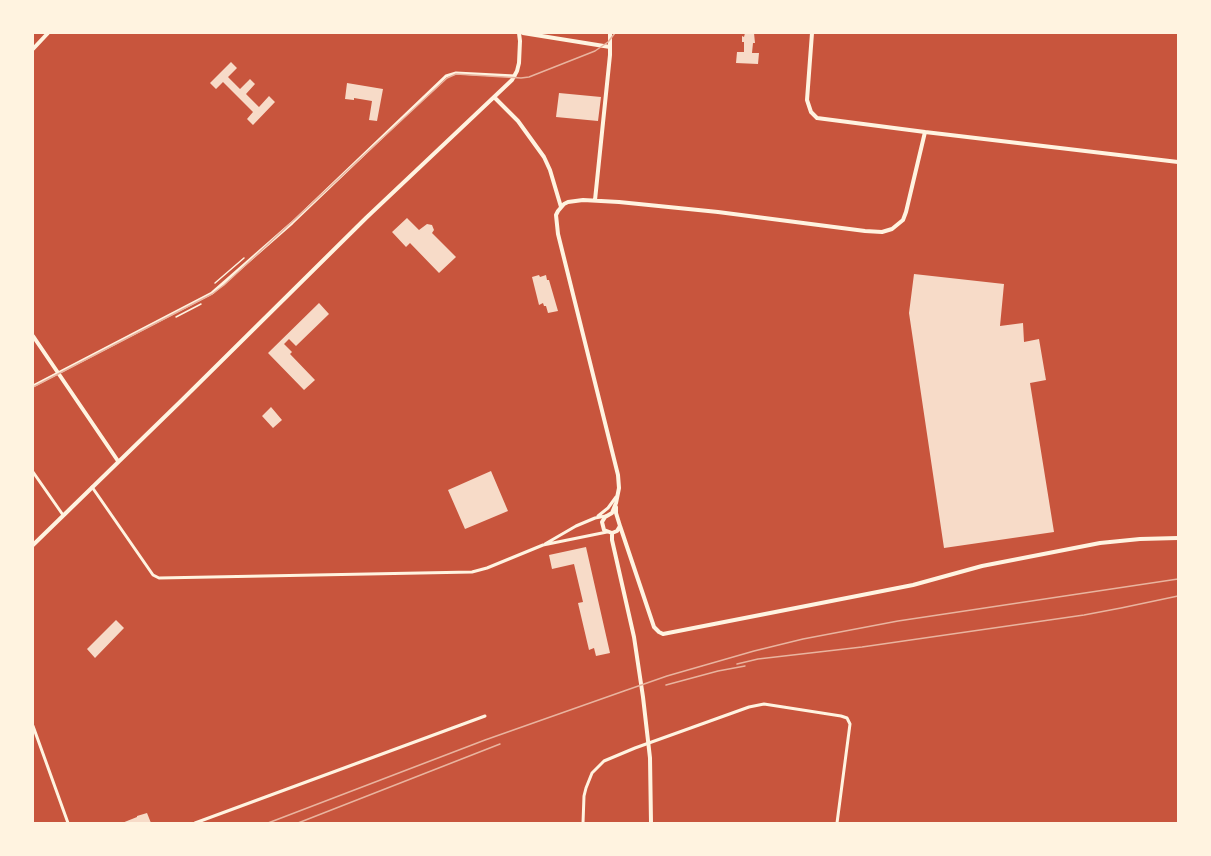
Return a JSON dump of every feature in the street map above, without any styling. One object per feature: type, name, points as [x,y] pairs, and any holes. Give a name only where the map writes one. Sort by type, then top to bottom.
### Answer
[{"type":"street","points":[[33,49],[48,33]]},
{"type":"street","points":[[33,545],[366,218],[515,76],[519,63],[521,33],[610,47]]},
{"type":"street","points":[[595,200],[610,33]]},
{"type":"street","points":[[812,33],[807,100],[811,112],[817,118],[1178,162]]},
{"type":"street","points":[[33,386],[212,293],[292,223],[446,76],[456,73],[515,76]]},
{"type":"street","points":[[494,97],[518,121],[544,157],[561,207]]},
{"type":"street","points":[[925,132],[903,220],[892,229],[882,232],[595,200],[568,202],[556,215],[558,234],[615,461],[618,482],[616,513],[654,627],[663,634],[902,587],[982,566],[1091,545],[1140,539],[1178,538]]},
{"type":"street","points":[[33,336],[118,461]]},
{"type":"street","points":[[33,472],[63,515]]},
{"type":"street","points":[[92,487],[153,575],[159,578],[472,572],[543,545],[595,518],[608,508],[618,493]]},
{"type":"street","points":[[607,532],[602,522],[616,503]]},
{"type":"street","points":[[595,518],[609,515],[618,518]]},
{"type":"street","points":[[543,545],[607,532],[612,533],[620,526]]},
{"type":"street","points":[[612,533],[634,637],[643,697],[650,758],[651,823]]},
{"type":"street","points":[[583,823],[586,788],[592,773],[604,761],[635,748],[764,704],[848,718],[850,724],[837,823]]},
{"type":"street","points":[[195,823],[484,716]]},
{"type":"street","points":[[33,726],[68,823]]},
{"type":"path","points":[[215,283],[244,258]]},
{"type":"path","points":[[175,318],[201,304]]},
{"type":"building","points":[[745,33],[754,33],[755,43],[753,43],[752,53],[759,53],[758,64],[736,63],[737,52],[744,52],[742,36],[744,37]]},
{"type":"building","points":[[231,62],[237,68],[228,77],[240,89],[250,79],[255,84],[246,94],[259,107],[269,96],[275,102],[253,125],[247,119],[253,112],[223,82],[216,89],[210,83]]},
{"type":"building","points":[[347,83],[383,89],[377,121],[369,120],[372,101],[345,99]]},
{"type":"building","points":[[559,93],[601,97],[598,121],[556,117]]},
{"type":"building","points":[[407,218],[419,230],[427,224],[432,225],[434,230],[432,233],[456,257],[439,273],[410,243],[406,247],[392,232]]},
{"type":"building","points":[[914,274],[1004,284],[1000,326],[1023,323],[1024,342],[1039,339],[1046,380],[1030,383],[1054,532],[944,548],[909,313]]},
{"type":"building","points":[[539,275],[540,277],[546,275],[549,280],[558,311],[548,313],[543,303],[539,305],[532,277]]},
{"type":"building","points":[[319,303],[329,314],[296,346],[289,339],[284,344],[292,352],[290,354],[315,380],[304,390],[268,353]]},
{"type":"building","points":[[271,407],[282,420],[273,428],[262,416]]},
{"type":"building","points":[[491,471],[508,511],[465,529],[448,490]]},
{"type":"building","points":[[586,547],[610,653],[596,656],[594,648],[589,650],[578,603],[583,602],[574,564],[552,569],[549,555]]},
{"type":"building","points":[[116,620],[124,628],[95,658],[87,649]]},
{"type":"building","points":[[147,813],[151,823],[122,823],[137,816]]},
{"type":"tram line","points":[[33,387],[212,294],[447,78],[456,74],[529,77],[595,51],[608,42],[615,33]]},
{"type":"railway","points":[[268,823],[485,740],[667,676],[754,651],[898,621],[1178,579]]},
{"type":"railway","points":[[737,664],[758,659],[862,647],[1084,615],[1178,596]]},
{"type":"railway","points":[[666,685],[745,666]]},
{"type":"railway","points":[[298,823],[500,744]]}]
